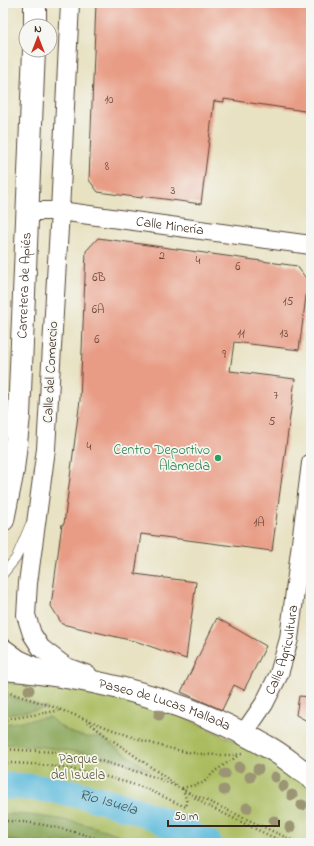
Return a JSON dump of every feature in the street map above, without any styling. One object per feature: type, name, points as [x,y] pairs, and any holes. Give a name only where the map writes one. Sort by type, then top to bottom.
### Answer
[{"type":"street","points":[[35,3],[35,18]]},
{"type":"street","name":"Calle del Comercio","points":[[70,3],[60,212],[46,450],[28,583],[26,615],[32,634],[41,648],[66,666],[120,688]]},
{"type":"street","name":"Carretera de Apiés","points":[[3,520],[13,470],[19,416],[34,58]]},
{"type":"street","name":"Calle Minería","points":[[28,211],[60,212],[311,245]]},
{"type":"street","name":"Calle Agricultura","points":[[245,743],[279,674],[289,639],[311,463]]},
{"type":"street","points":[[3,650],[18,661],[47,674]]},
{"type":"street","name":"Paseo de Lucas Mallada","points":[[3,669],[47,674],[120,688],[163,700],[216,721],[245,743],[268,746],[311,777]]},
{"type":"lane","points":[[3,574],[16,558],[40,503]]},
{"type":"path","points":[[3,691],[63,710],[123,734],[172,748],[196,753],[240,754]]},
{"type":"path","points":[[3,720],[63,710]]},
{"type":"path","points":[[84,719],[206,806],[285,843]]},
{"type":"path","points":[[183,789],[203,783],[220,767],[240,754],[245,743]]},
{"type":"path","points":[[3,749],[55,752],[91,758],[158,778],[298,843]]},
{"type":"path","points":[[3,763],[54,767],[98,775],[144,788],[186,807],[187,803],[183,789]]},
{"type":"path","points":[[3,821],[49,826],[111,843]]},
{"type":"green space","name":"Parque del Isuela","points":[[3,682],[101,694],[173,712],[263,754],[311,788],[311,843],[3,843]]},
{"type":"green space","points":[[3,694],[47,708],[3,715]]},
{"type":"green space","points":[[49,717],[72,733],[86,737],[101,737],[149,770],[77,752],[3,744],[3,724]]},
{"type":"green space","points":[[3,814],[55,818],[107,831],[140,843],[26,843],[3,839]]},
{"type":"building","points":[[96,3],[311,3],[311,112],[224,99],[224,102],[214,101],[201,204],[98,192],[89,180]]},
{"type":"building","points":[[98,238],[297,266],[308,281],[299,350],[234,342],[230,371],[295,379],[272,551],[141,534],[135,574],[196,582],[186,659],[138,642],[62,624],[51,606],[62,524],[64,524],[80,400],[86,251]]},
{"type":"building","points":[[217,618],[266,646],[244,690],[234,685],[222,710],[181,692]]},
{"type":"building","points":[[299,696],[311,697],[311,723],[296,715]]},
{"type":"waterway","name":"Río Isuela","points":[[3,786],[20,786],[53,790],[103,800],[163,821],[208,843]]},
{"type":"place","name":"Centro Deportivo Alameda","points":[[218,458]]}]
